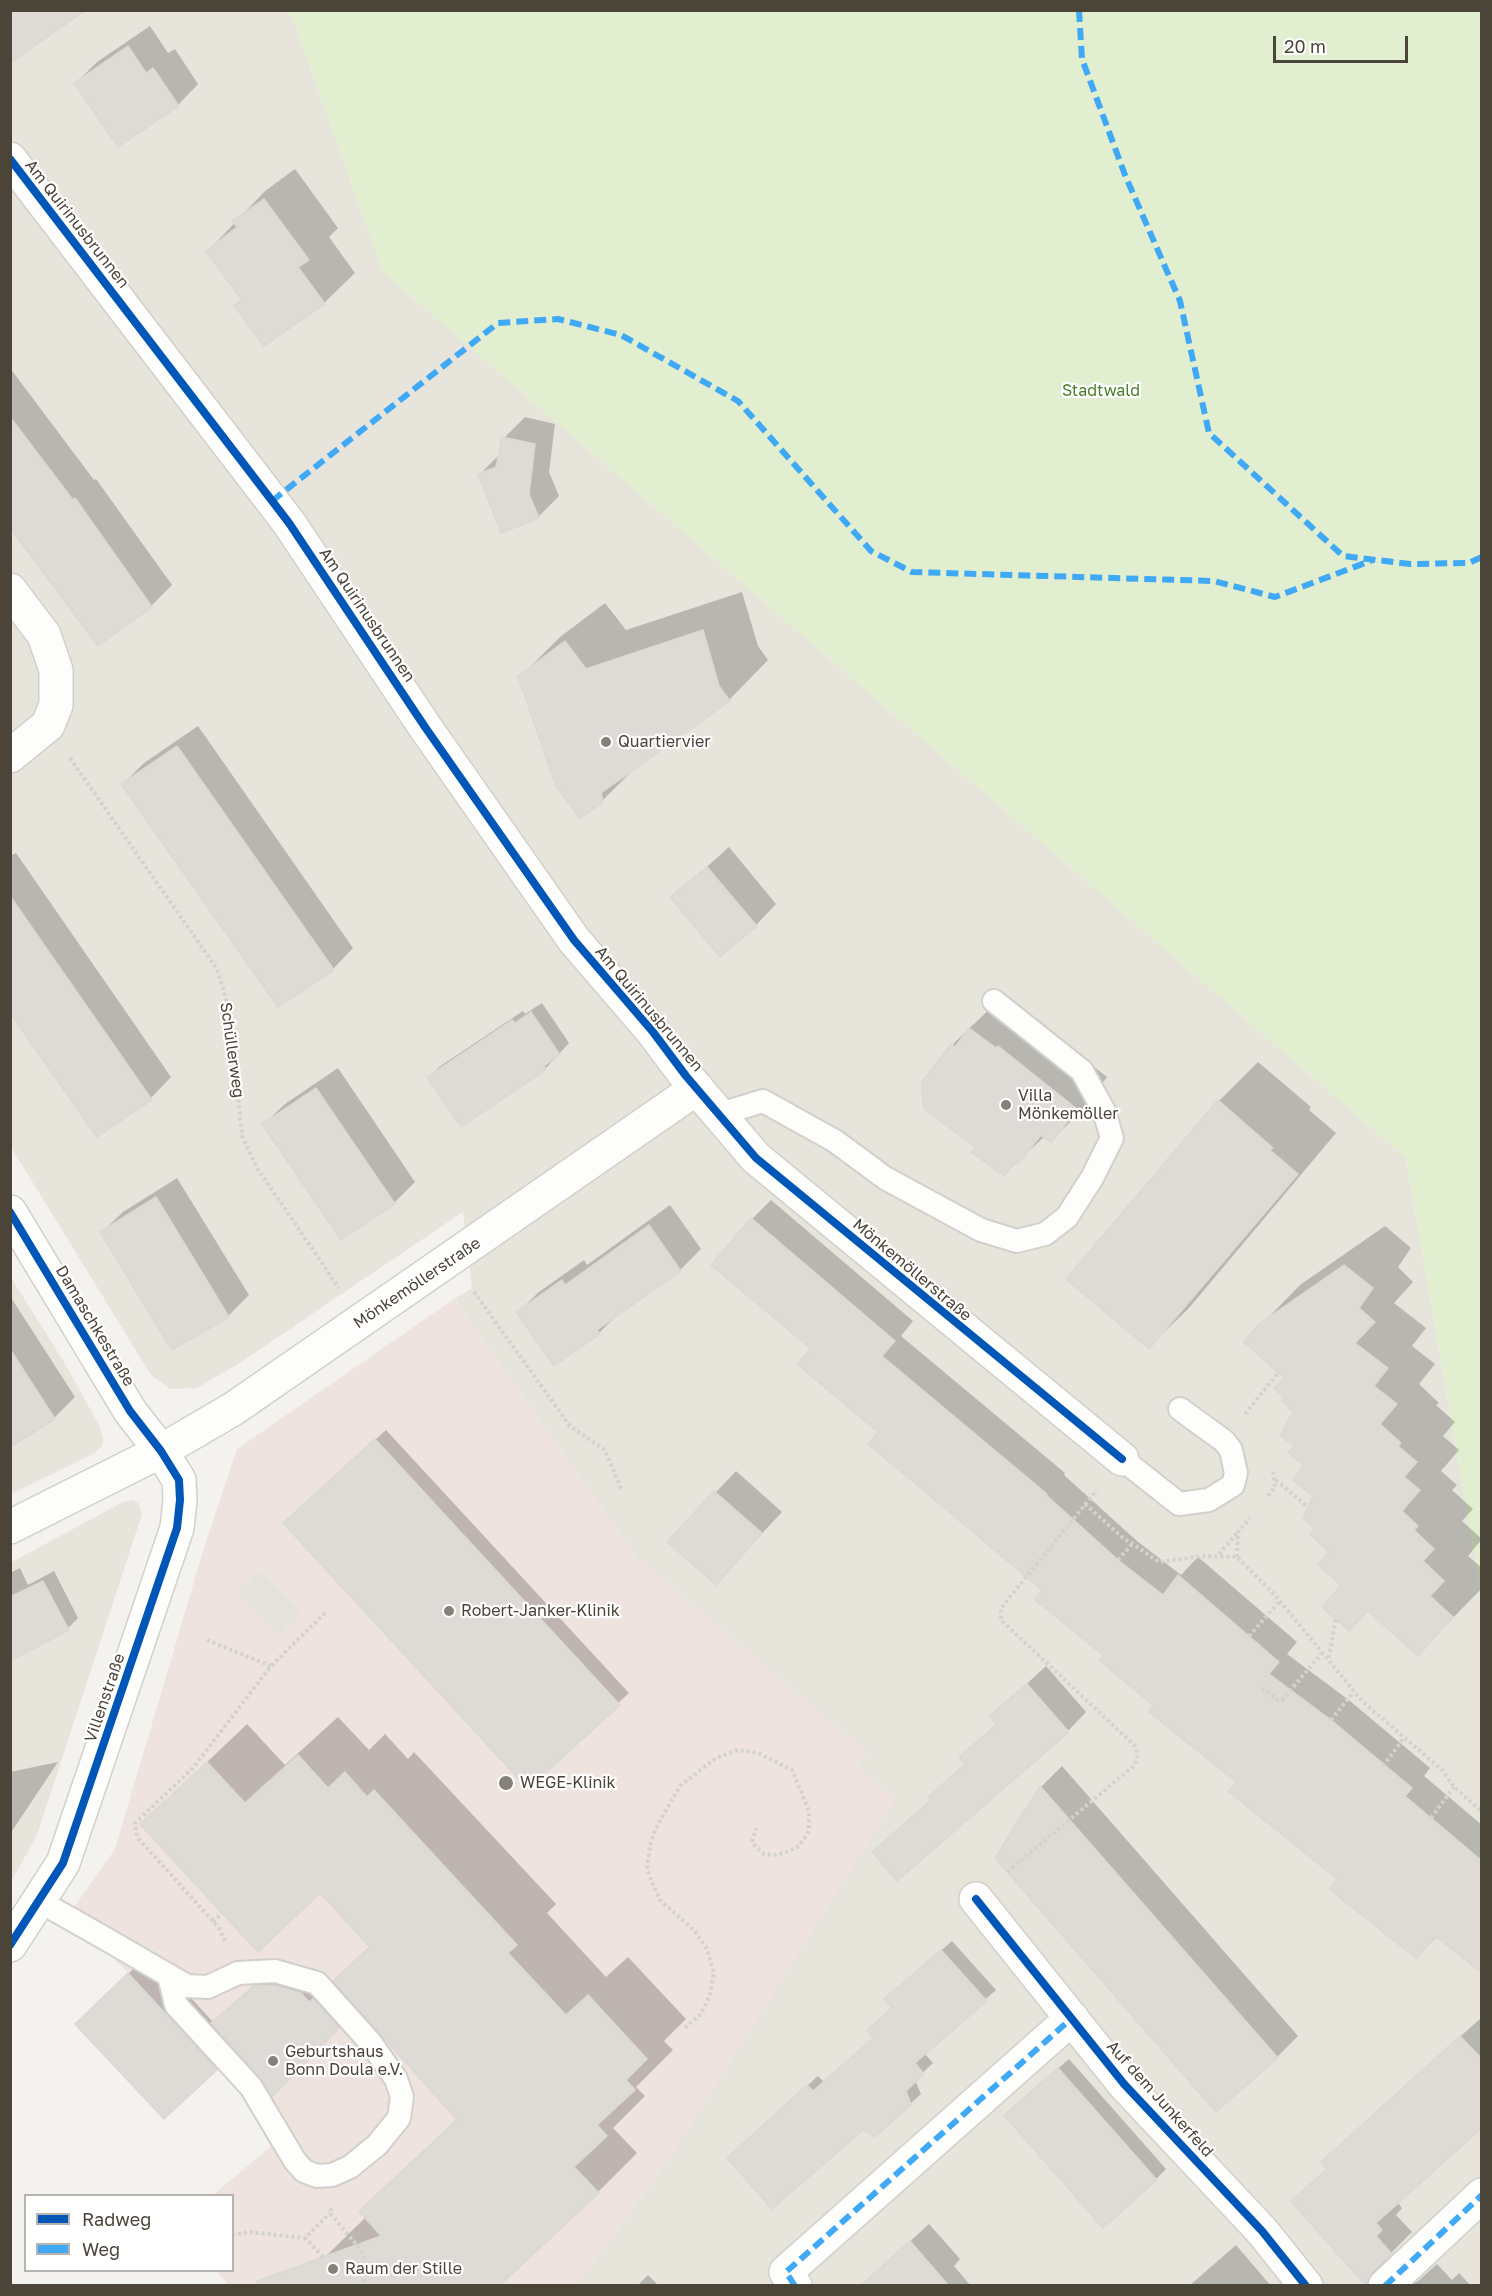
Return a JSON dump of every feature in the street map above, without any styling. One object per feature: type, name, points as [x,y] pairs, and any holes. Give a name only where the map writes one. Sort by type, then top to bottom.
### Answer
[{"type":"street","name":"Am Quirinusbrunnen","points":[[10,159],[289,523],[425,727],[574,940],[653,1032],[697,1088]]},
{"type":"street","points":[[10,590],[44,634],[56,670],[56,705],[48,725],[10,756]]},
{"type":"street","name":"Mönkemöllerstraße","points":[[10,1527],[161,1451],[233,1409],[697,1088],[756,1158],[1122,1459]]},
{"type":"street","name":"Damaschkestraße","points":[[10,1212],[130,1411],[161,1451]]},
{"type":"street","name":"Villenstraße","points":[[10,1945],[63,1863],[177,1528],[180,1500],[179,1480],[161,1451]]},
{"type":"street","name":"Auf dem Junkerfeld","points":[[976,1899],[1124,2084],[1262,2231],[1306,2286]]},
{"type":"street","points":[[791,2279],[1072,2018]]},
{"type":"street","points":[[1385,2286],[1482,2196]]},
{"type":"lane","points":[[720,1114],[763,1101],[836,1141],[885,1178],[981,1230],[1017,1241],[1045,1234],[1067,1218],[1092,1178],[1112,1138],[1104,1111],[1082,1071],[994,1001]]},
{"type":"lane","points":[[1122,1459],[1179,1504],[1209,1500],[1233,1485],[1236,1473],[1231,1450],[1224,1441],[1180,1408]]},
{"type":"lane","points":[[39,1901],[187,1986],[208,1987],[238,1973],[275,1971],[318,1983],[370,2042],[396,2079],[402,2097],[399,2118],[377,2145],[350,2167],[332,2175],[317,2176],[304,2171],[295,2161],[250,2087],[176,2005],[169,1976]]},
{"type":"path","points":[[453,1258],[483,1307],[570,1426],[605,1450],[622,1491]]},
{"type":"path","points":[[1243,1417],[1278,1373]]},
{"type":"path","points":[[976,1899],[1135,1765],[1138,1754],[1135,1746],[1001,1620],[1001,1608],[1122,1459]]},
{"type":"path","points":[[1276,1479],[1308,1507]]},
{"type":"path","points":[[1085,1504],[1132,1544],[1159,1562],[1219,1555],[1237,1557],[1280,1601],[1354,1691],[1442,1770],[1454,1787],[1482,1812]]},
{"type":"path","points":[[1219,1555],[1238,1532]]},
{"type":"path","points":[[1118,1560],[1132,1544]]},
{"type":"path","points":[[1249,1636],[1280,1601]]},
{"type":"path","points":[[238,1973],[225,1939],[213,1922],[137,1837],[135,1823],[193,1768],[270,1666],[327,1611]]},
{"type":"path","points":[[1329,1658],[1336,1617]]},
{"type":"path","points":[[207,1640],[270,1666]]},
{"type":"path","points":[[1262,1688],[1279,1701],[1283,1699],[1322,1653]]},
{"type":"path","points":[[1330,1720],[1354,1691]]},
{"type":"path","points":[[1383,1766],[1404,1738]]},
{"type":"path","points":[[685,2028],[700,2014],[710,1995],[714,1973],[707,1949],[694,1930],[660,1900],[652,1885],[647,1869],[650,1846],[666,1808],[680,1786],[716,1758],[738,1750],[758,1753],[792,1770],[809,1811],[808,1832],[799,1846],[786,1852],[776,1855],[764,1854],[752,1842],[756,1828]]},
{"type":"path","points":[[1431,1818],[1454,1787]]},
{"type":"path","points":[[213,1922],[222,1912]]},
{"type":"path","points":[[305,2238],[330,2213],[332,2175]]},
{"type":"path","points":[[330,2213],[361,2250],[367,2265],[363,2286]]},
{"type":"path","points":[[234,2235],[249,2232],[305,2238],[323,2257]]},
{"type":"shaded area","points":[[10,11],[290,11],[383,272],[1406,1158],[1481,1593],[1481,2285],[577,2285],[674,2152],[857,1767],[867,1753],[637,1558],[454,1299],[472,1288],[463,1212],[238,1364],[197,1388],[170,1389],[151,1375],[11,1147]]},
{"type":"shaded area","points":[[10,1276],[64,1362],[99,1425],[103,1437],[102,1446],[95,1453],[11,1494]]},
{"type":"shaded area","name":"WEGE-Klinik","points":[[454,1299],[637,1558],[868,1753],[857,1767],[896,1799],[674,2152],[577,2285],[229,2285],[217,2272],[234,2272],[234,2194],[214,2194],[288,2132],[220,2068],[70,1913],[115,1849],[204,1548],[237,1449]]},
{"type":"shaded area","points":[[132,1500],[138,1503],[142,1514],[37,1835],[12,1880],[10,1563],[123,1502]]},
{"type":"shaded area","points":[[260,1570],[302,1613],[279,1635],[237,1592]]},
{"type":"green space","name":"Stadtwald","points":[[290,11],[1481,11],[1481,1593],[1406,1158],[383,272]]},
{"type":"building","points":[[10,10],[86,10],[10,63]]},
{"type":"building","points":[[128,46],[146,73],[153,68],[179,106],[118,147],[74,83]]},
{"type":"building","points":[[264,199],[309,260],[298,267],[325,304],[264,346],[234,305],[242,300],[206,251],[237,227],[232,221]]},
{"type":"building","points":[[10,417],[73,500],[75,498],[152,607],[98,646],[10,528]]},
{"type":"building","points":[[502,437],[535,444],[529,494],[539,518],[501,533],[478,474],[496,467]]},
{"type":"building","name":"Quartiervier","points":[[703,630],[719,686],[730,701],[601,793],[603,802],[580,819],[555,784],[518,676],[565,641],[586,669]]},
{"type":"building","points":[[177,746],[334,970],[278,1007],[121,784]]},
{"type":"building","points":[[707,867],[757,926],[720,957],[670,897]]},
{"type":"building","points":[[10,896],[152,1100],[97,1137],[10,1013]]},
{"type":"building","points":[[531,1012],[560,1055],[544,1066],[546,1070],[461,1127],[427,1077],[512,1020],[515,1023]]},
{"type":"building","name":"Villa Mönkemöller","points":[[969,1028],[996,1048],[998,1046],[1077,1109],[1051,1143],[1041,1135],[1018,1164],[1015,1162],[1004,1176],[971,1152],[975,1147],[924,1109],[921,1083],[951,1044],[955,1047]]},
{"type":"building","points":[[316,1088],[395,1204],[341,1240],[262,1124]]},
{"type":"building","points":[[1218,1100],[1273,1148],[1270,1150],[1298,1174],[1149,1349],[1066,1279]]},
{"type":"building","points":[[156,1197],[229,1317],[172,1350],[100,1232]]},
{"type":"building","points":[[751,1218],[895,1341],[882,1356],[1047,1494],[1118,1560],[1163,1595],[1178,1575],[1279,1662],[1269,1674],[1331,1720],[1412,1788],[1405,1796],[1482,1861],[1482,1973],[1435,1936],[1417,1959],[1329,1889],[1337,1879],[1228,1791],[1236,1782],[1149,1712],[1154,1706],[1099,1660],[1103,1655],[1035,1600],[1042,1590],[868,1444],[878,1432],[797,1364],[811,1349],[711,1265]]},
{"type":"building","points":[[649,1225],[681,1271],[597,1330],[600,1334],[554,1366],[516,1312],[562,1280],[565,1285]]},
{"type":"building","points":[[1344,1265],[1373,1288],[1359,1308],[1375,1322],[1355,1343],[1388,1368],[1374,1386],[1397,1404],[1380,1424],[1401,1443],[1398,1446],[1417,1462],[1404,1477],[1420,1490],[1402,1511],[1418,1526],[1414,1530],[1434,1549],[1423,1561],[1444,1581],[1430,1596],[1453,1617],[1418,1656],[1368,1611],[1349,1631],[1322,1607],[1341,1585],[1318,1565],[1329,1552],[1310,1534],[1315,1528],[1303,1518],[1313,1496],[1293,1480],[1304,1465],[1288,1453],[1294,1446],[1280,1436],[1293,1412],[1281,1400],[1284,1397],[1274,1389],[1284,1378],[1244,1342],[1259,1324]]},
{"type":"building","points":[[10,1349],[55,1419],[10,1447]]},
{"type":"building","name":"Robert-Janker-Klinik","points":[[375,1439],[620,1705],[528,1789],[283,1523]]},
{"type":"building","points":[[714,1491],[762,1533],[716,1585],[667,1542]]},
{"type":"building","points":[[43,1581],[69,1630],[10,1661],[10,1597]]},
{"type":"building","points":[[1027,1684],[1069,1732],[897,1881],[872,1852],[931,1800],[928,1797],[965,1764],[959,1757],[996,1725],[989,1716]]},
{"type":"building","points":[[298,1755],[328,1788],[345,1772],[367,1797],[374,1790],[517,1945],[508,1953],[566,2015],[588,1995],[647,2059],[626,2080],[635,2090],[597,2125],[607,2136],[574,2167],[599,2193],[499,2286],[258,2286],[257,2281],[381,2236],[359,2211],[457,2120],[333,1981],[370,1947],[320,1893],[258,1952],[140,1824],[207,1762],[245,1803]]},
{"type":"building","points":[[1040,1786],[1278,2058],[1216,2112],[995,1858]]},
{"type":"building","points":[[941,1950],[987,2001],[915,2063],[924,2074],[906,2091],[911,2105],[875,2137],[863,2130],[772,2209],[727,2158],[807,2085],[813,2091],[873,2038],[867,2030],[892,2008],[884,1999]]},
{"type":"building","points":[[128,1973],[217,2070],[164,2119],[75,2024]]},
{"type":"building","name":"Geburtshaus Bonn Doula e.V.","points":[[273,1985],[301,1993],[309,2002],[313,1999],[339,2028],[272,2097],[261,2078],[211,2023],[254,1986]]},
{"type":"building","points":[[1460,2036],[1482,2059],[1482,2128],[1376,2223],[1382,2230],[1376,2236],[1392,2254],[1372,2272],[1366,2286],[1291,2201],[1327,2169],[1321,2162]]},
{"type":"building","points":[[1058,2068],[1157,2180],[1103,2228],[1004,2115]]},
{"type":"building","points":[[910,2241],[949,2286],[860,2286]]},
{"type":"marked path","points":[[1079,10],[1082,59],[1125,175],[1180,301],[1209,433],[1343,556],[1410,564],[1469,563],[1482,557]]},
{"type":"marked path","points":[[272,501],[498,323],[558,319],[621,335],[738,401],[871,551],[912,572],[1214,581],[1275,597],[1373,560]]},
{"type":"marked path","points":[[795,2286],[786,2272],[1072,2018]]},
{"type":"marked path","points":[[1385,2286],[1482,2195]]},
{"type":"cycle path","points":[[10,159],[289,523],[425,727],[574,940],[756,1158],[1122,1459]]},
{"type":"cycle path","points":[[10,1212],[130,1411],[161,1451],[179,1480],[180,1500],[177,1528],[63,1863],[10,1945]]},
{"type":"cycle path","points":[[976,1899],[1124,2084],[1262,2231],[1306,2286]]},
{"type":"place","name":"Quartiervier","points":[[606,742]]},
{"type":"place","name":"Villa Mönkemöller","points":[[1006,1105]]},
{"type":"place","name":"Robert-Janker-Klinik","points":[[449,1611]]},
{"type":"place","name":"WEGE-Klinik","points":[[506,1783]]},
{"type":"place","name":"Geburtshaus Bonn Doula e.V.","points":[[273,2061]]},
{"type":"place","name":"Raum der Stille","points":[[333,2269]]}]
